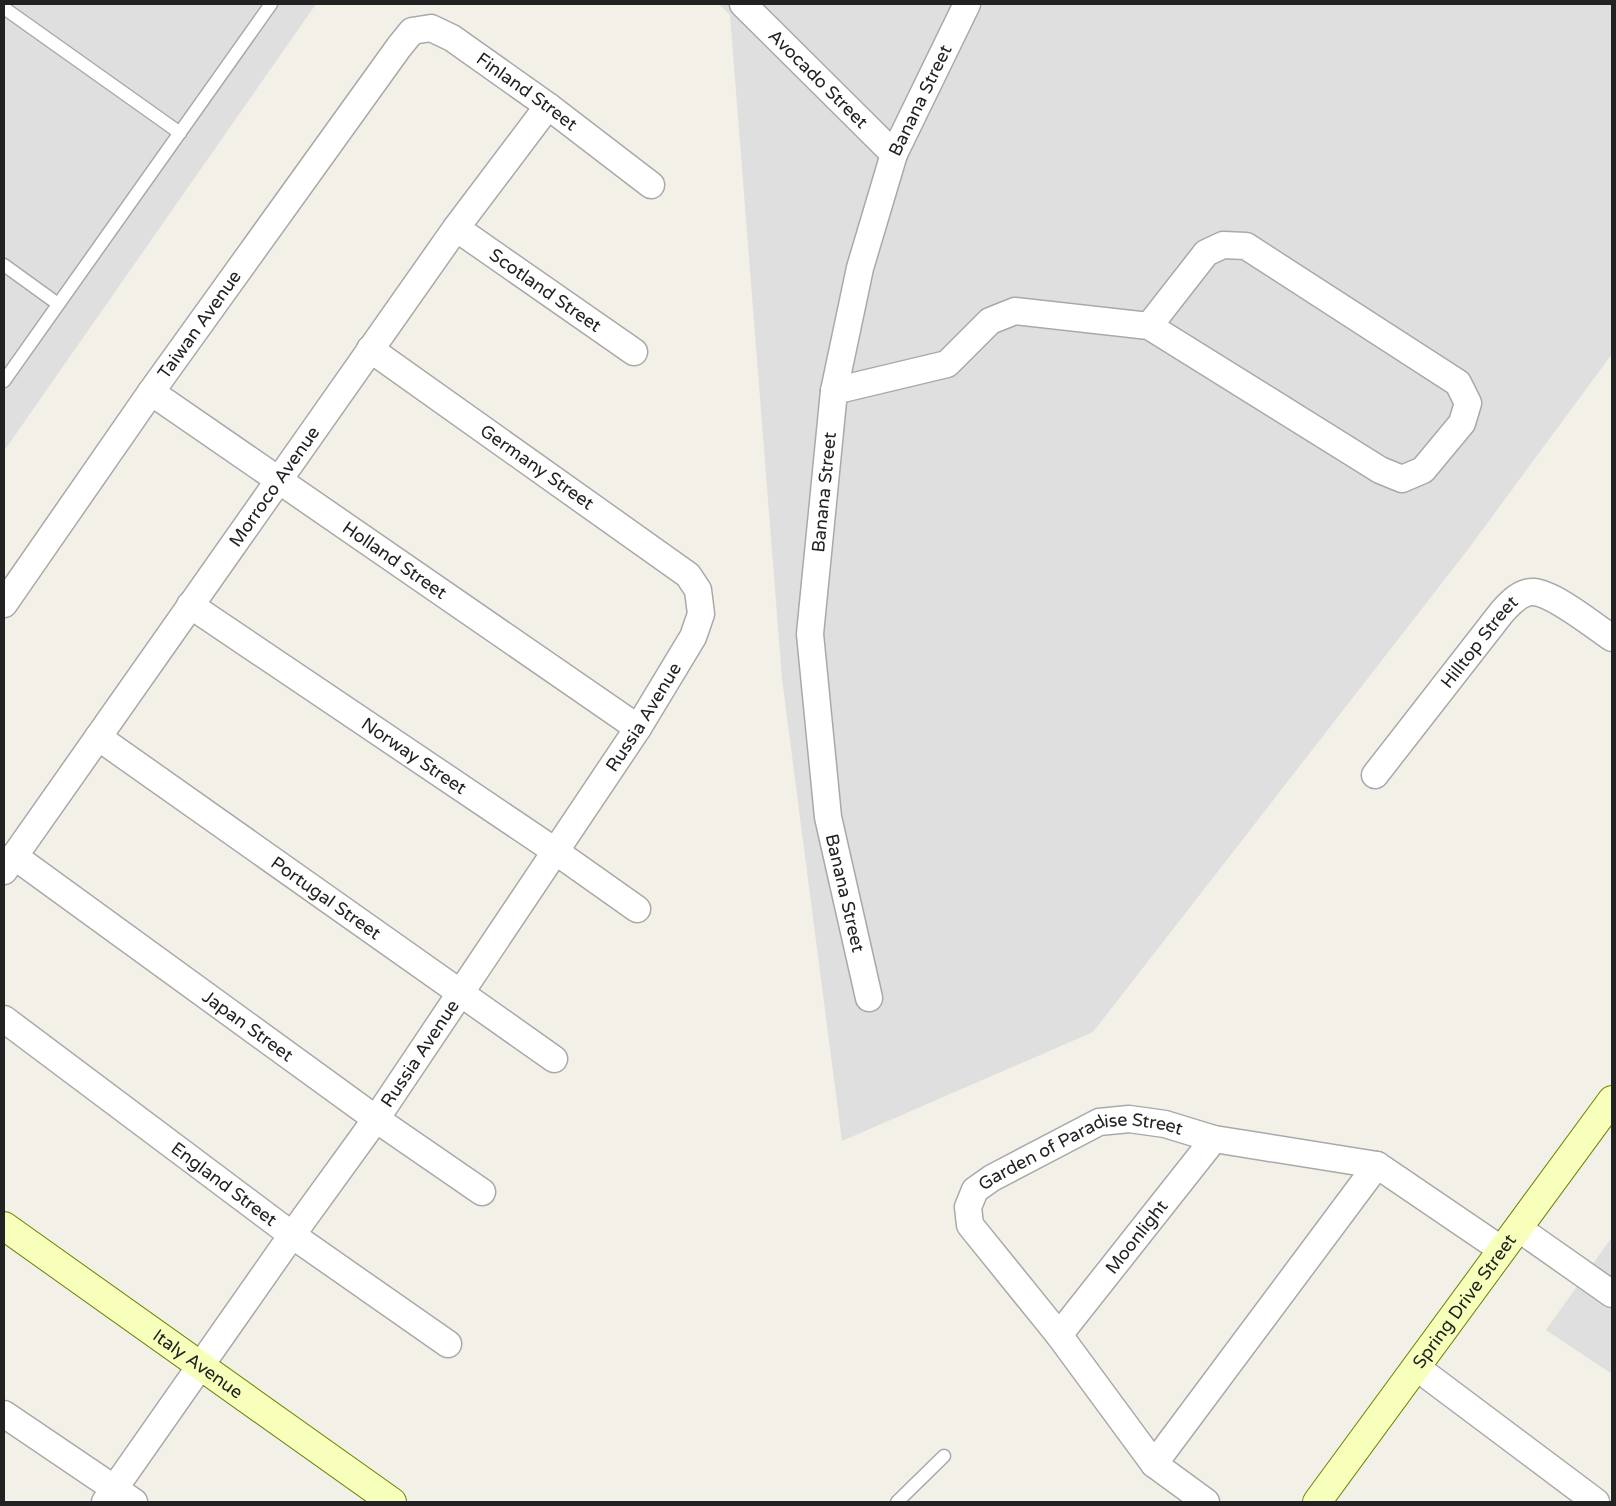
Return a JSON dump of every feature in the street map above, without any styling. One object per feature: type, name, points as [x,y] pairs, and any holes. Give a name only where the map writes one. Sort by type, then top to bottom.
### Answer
[{"type":"street","name":"Avocado Street","points":[[743,4],[894,154]]},
{"type":"street","name":"Banana Street","points":[[869,998],[828,817],[810,634],[834,391],[860,268],[894,154],[967,4]]},
{"type":"street","name":"Finland Street","points":[[399,47],[412,31],[430,28],[452,38],[548,106],[650,185]]},
{"type":"street","name":"Taiwan Avenue","points":[[4,604],[151,392],[399,47]]},
{"type":"street","name":"Morroco Avenue","points":[[9,863],[456,228],[548,106]]},
{"type":"street","name":"Scotland Street","points":[[456,228],[634,352]]},
{"type":"street","points":[[834,391],[946,364],[990,321],[1015,311],[1149,326],[1380,470],[1402,478],[1423,470],[1462,423],[1468,403],[1458,383],[1246,246],[1223,245],[1206,253],[1149,326]]},
{"type":"street","name":"Germany Street","points":[[370,349],[688,575],[698,590]]},
{"type":"street","name":"Holland Street","points":[[151,392],[638,728]]},
{"type":"street","name":"Russia Avenue","points":[[118,1498],[201,1366],[376,1119],[638,728],[694,637],[700,614],[698,590]]},
{"type":"street","name":"Hilltop Street","points":[[1375,775],[1502,612],[1516,598],[1533,592],[1552,597],[1612,638]]},
{"type":"street","name":"Norway Street","points":[[190,605],[556,851],[637,909]]},
{"type":"street","name":"Portugal Street","points":[[98,737],[554,1059]]},
{"type":"street","name":"Japan Street","points":[[9,863],[482,1192]]},
{"type":"street","name":"England Street","points":[[4,1019],[292,1235],[448,1344]]},
{"type":"street","name":"Spring Drive Street","points":[[1319,1502],[1612,1100]]},
{"type":"street","name":"Garden of Paradise Street","points":[[1206,1502],[1154,1464],[1059,1335],[970,1225],[968,1207],[975,1190],[992,1178],[1099,1122],[1129,1119],[1165,1124],[1214,1139],[1377,1165],[1502,1250]]},
{"type":"street","name":"Moonlight","points":[[1059,1335],[1214,1139]]},
{"type":"street","points":[[1154,1464],[1377,1165]]},
{"type":"street","name":"Italy Avenue","points":[[4,1226],[392,1502]]},
{"type":"street","points":[[1518,1228],[1612,1294]]},
{"type":"street","points":[[1416,1368],[1596,1502]]},
{"type":"street","points":[[4,1414],[118,1498]]},
{"type":"lane","points":[[4,381],[271,4]]},
{"type":"lane","points":[[4,8],[180,133]]},
{"type":"lane","points":[[4,266],[58,304]]},
{"type":"lane","points":[[897,1502],[944,1456]]},
{"type":"shaded area","points":[[4,4],[316,4],[4,451]]},
{"type":"shaded area","points":[[719,4],[1612,4],[1612,354],[1466,552],[1093,1032],[842,1141],[782,679],[730,15]]},
{"type":"shaded area","points":[[1612,1237],[1612,1374],[1546,1330]]}]
